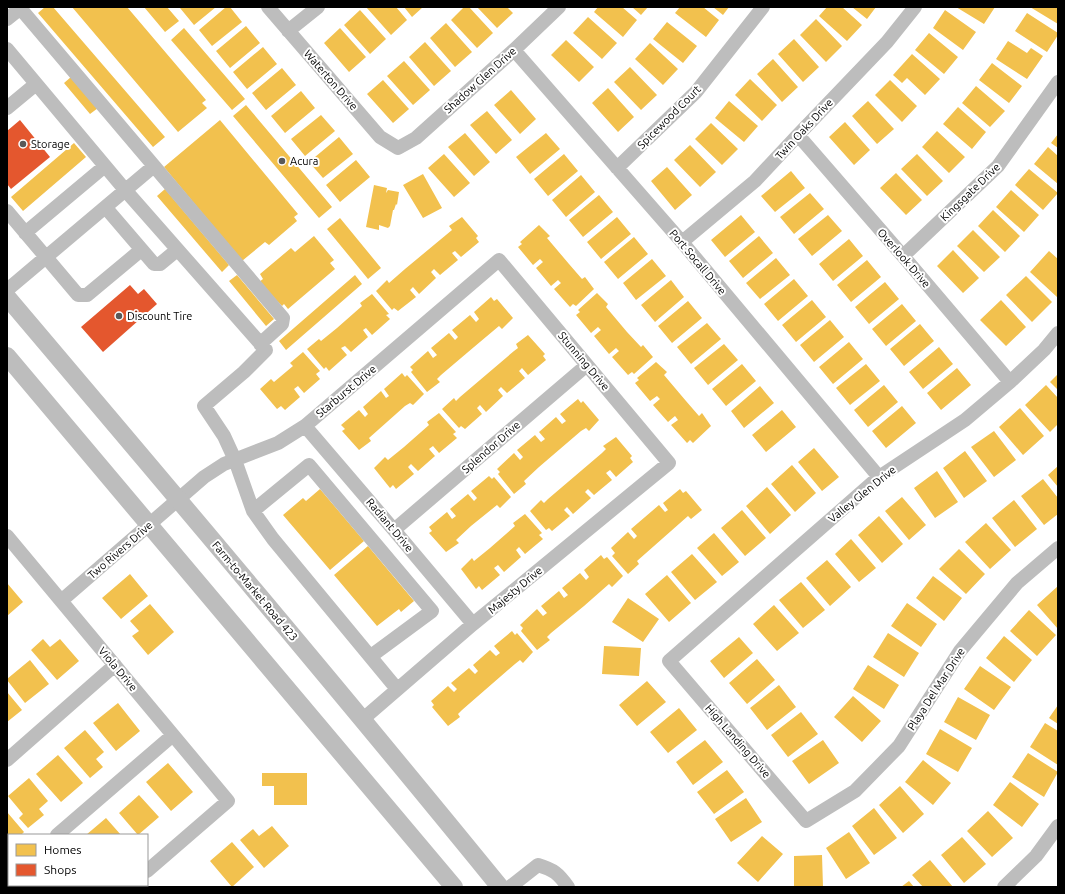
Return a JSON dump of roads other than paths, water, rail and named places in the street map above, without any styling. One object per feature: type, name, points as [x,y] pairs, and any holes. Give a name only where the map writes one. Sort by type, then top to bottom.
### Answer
[{"type":"main road","name":"Farm-to-Market Road 423","points":[[7,297],[179,499],[363,719],[500,887]]},
{"type":"main road","points":[[7,356],[454,887]]},
{"type":"street","points":[[7,20],[21,7],[282,318],[282,324],[260,344]]},
{"type":"street","name":"Waterton Drive","points":[[268,7],[380,137],[398,148]]},
{"type":"street","points":[[288,31],[318,7]]},
{"type":"street","name":"Shadow Glen Drive","points":[[398,148],[416,138],[514,50],[559,7]]},
{"type":"street","name":"Spicewood Court","points":[[617,168],[696,92],[763,7]]},
{"type":"street","name":"Twin Oaks Drive","points":[[682,242],[755,181],[798,134],[888,42],[915,7]]},
{"type":"street","name":"Port Socall Drive","points":[[514,50],[682,242],[879,477]]},
{"type":"street","points":[[9,57],[36,84],[177,250],[266,350],[244,372],[204,406],[224,436],[235,460],[252,511],[273,539],[397,689]]},
{"type":"street","name":"Kingsgate Drive","points":[[903,256],[998,166],[1058,82]]},
{"type":"street","points":[[7,108],[36,84]]},
{"type":"street","name":"Overlook Drive","points":[[798,134],[1010,382]]},
{"type":"street","points":[[26,233],[105,166]]},
{"type":"street","points":[[7,290],[154,166]]},
{"type":"street","points":[[106,208],[154,264],[160,264],[177,250]]},
{"type":"street","points":[[7,211],[78,295],[87,295],[141,250]]},
{"type":"street","name":"Stunning Drive","points":[[499,260],[669,463]]},
{"type":"street","name":"Starburst Drive","points":[[179,499],[204,477],[224,464],[278,443],[305,426],[499,260]]},
{"type":"street","name":"Valley Glen Drive","points":[[669,661],[879,477],[965,420],[1010,382],[1044,350],[1058,333]]},
{"type":"street","name":"Splendor Drive","points":[[394,530],[587,365]]},
{"type":"street","name":"Radiant Drive","points":[[305,426],[473,624]]},
{"type":"street","name":"Majesty Drive","points":[[363,719],[473,624],[669,463]]},
{"type":"street","points":[[252,511],[309,465],[432,611],[370,656]]},
{"type":"street","name":"Two Rivers Drive","points":[[61,601],[179,499]]},
{"type":"street","name":"Viola Drive","points":[[7,536],[228,801],[148,870]]},
{"type":"street","name":"Playa Del Mar Drive","points":[[806,821],[855,791],[899,746],[960,650],[1017,583],[1058,548]]},
{"type":"street","name":"High Landing Drive","points":[[669,661],[806,821]]},
{"type":"street","points":[[7,760],[115,666]]},
{"type":"street","points":[[59,834],[173,735]]},
{"type":"street","points":[[1004,887],[1036,856],[1058,826]]},
{"type":"street","points":[[510,887],[538,865],[553,870],[560,876],[568,887]]},
{"type":"place","name":"Storage","points":[[23,144]]},
{"type":"place","name":"Acura","points":[[282,161]]},
{"type":"place","name":"Discount Tire","points":[[119,316]]}]
